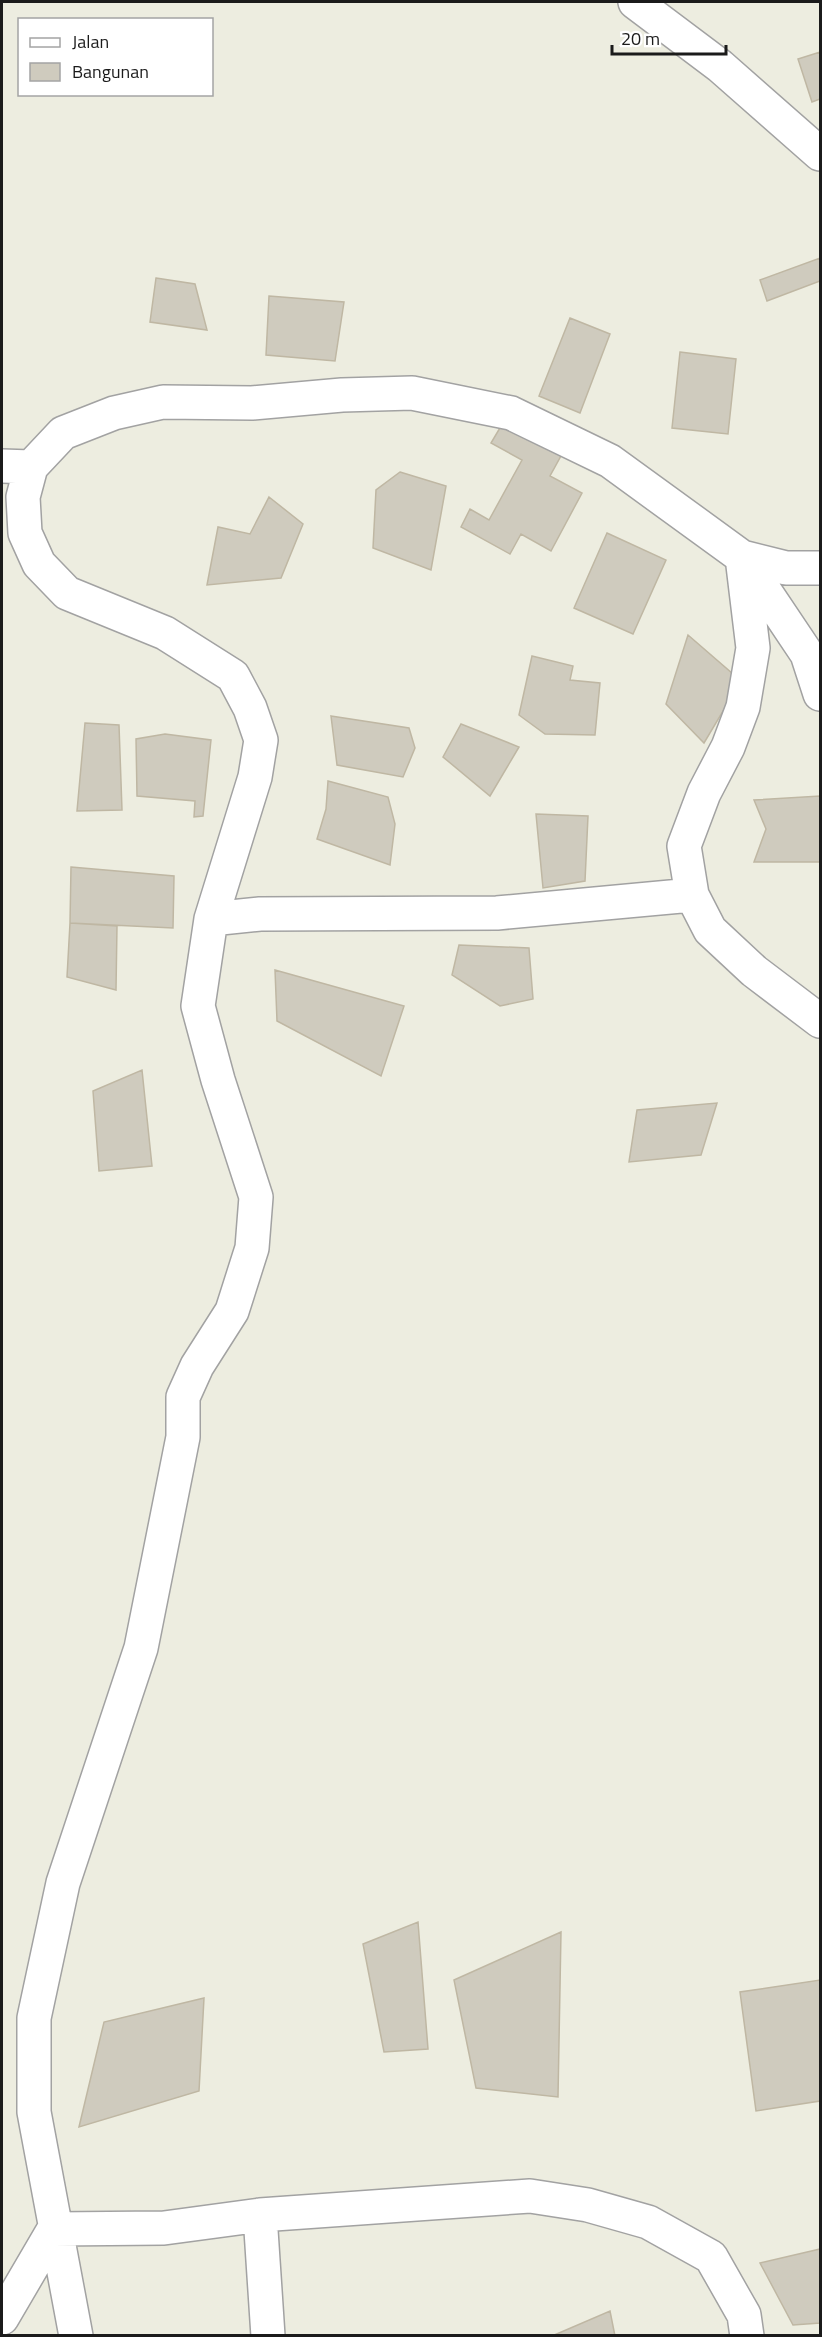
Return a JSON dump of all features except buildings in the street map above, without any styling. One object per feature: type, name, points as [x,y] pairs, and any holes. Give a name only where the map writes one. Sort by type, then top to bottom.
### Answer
[{"type":"street","points":[[635,2],[720,66],[820,154]]},
{"type":"street","points":[[76,2336],[54,2229],[34,2112],[34,2018],[63,1883],[141,1648],[183,1437],[183,1397],[198,1366],[232,1311],[252,1248],[256,1197],[218,1080],[198,1006],[211,919],[255,777],[261,740],[250,708],[233,676],[165,633],[67,593],[39,564],[25,533],[23,497],[16,466],[63,433],[114,413],[163,402],[252,404],[342,395],[412,393],[511,413],[610,461],[742,557],[807,654],[820,694]]},
{"type":"street","points":[[742,557],[786,568],[820,568]]},
{"type":"street","points":[[742,557],[753,648],[742,706],[728,747],[704,793],[684,846],[692,895],[710,930],[754,971],[820,1021]]},
{"type":"street","points":[[211,919],[260,914],[497,913],[692,895]]},
{"type":"street","points":[[54,2229],[164,2228],[260,2215],[530,2196],[588,2205],[648,2222],[711,2257],[744,2315],[747,2336]]},
{"type":"street","points":[[260,2215],[268,2336]]},
{"type":"street","points":[[2,2318],[54,2229]]}]
